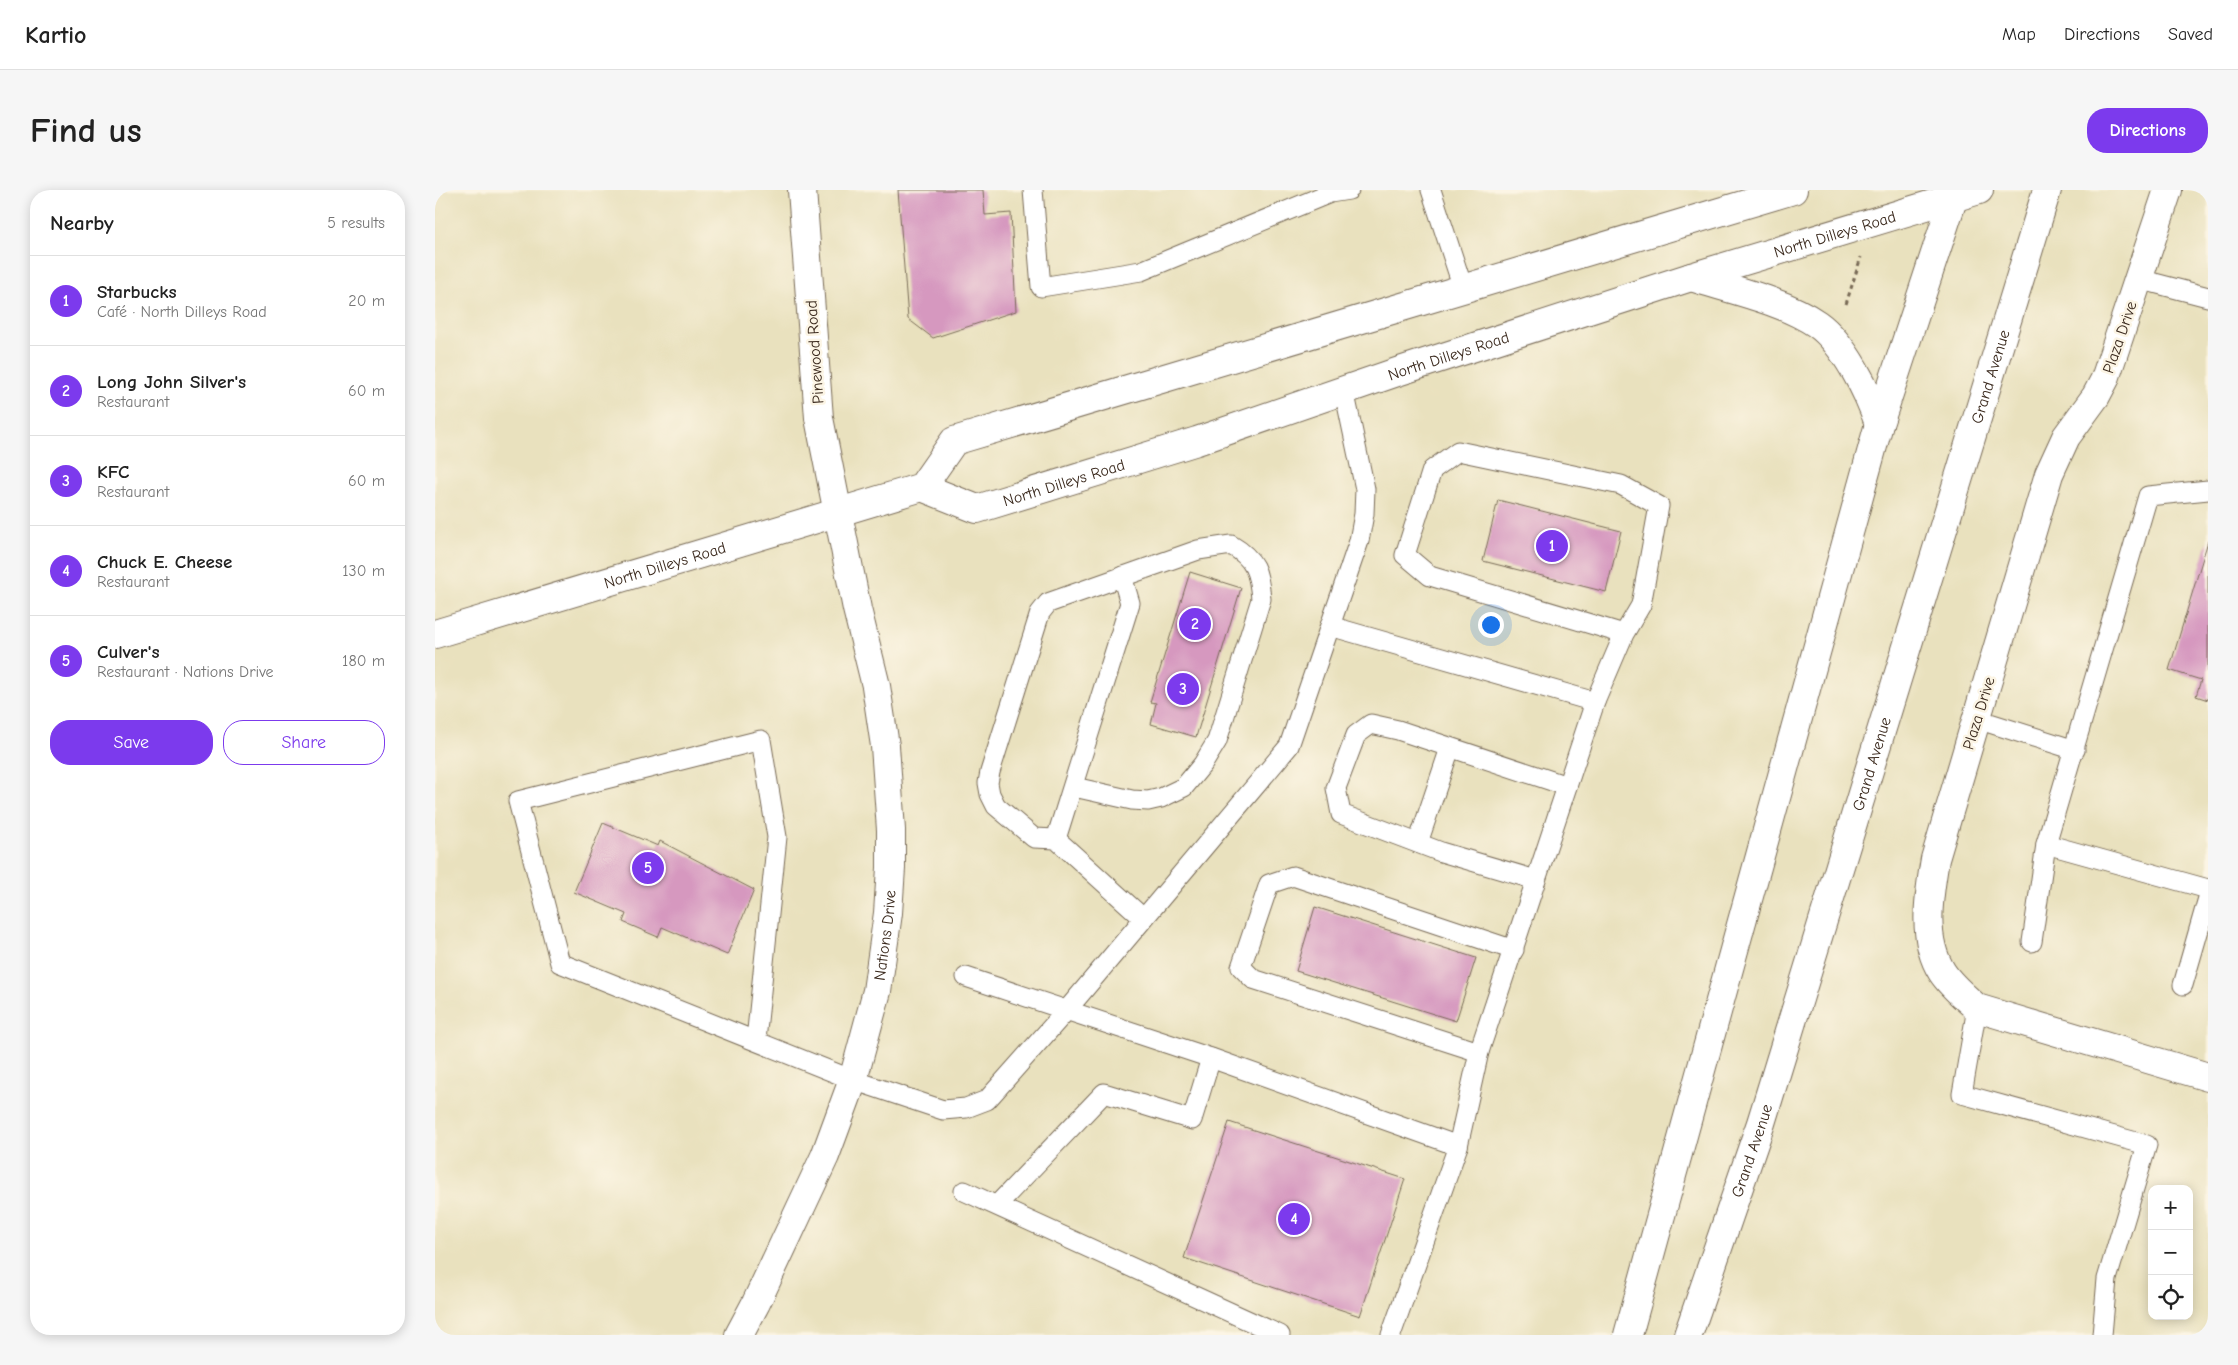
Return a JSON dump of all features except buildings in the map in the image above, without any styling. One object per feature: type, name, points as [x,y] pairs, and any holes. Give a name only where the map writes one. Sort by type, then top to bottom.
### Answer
[{"type":"street","name":"Pinewood Road","points":[[802,190],[819,418],[837,513]]},
{"type":"street","points":[[922,487],[954,441],[1793,190]]},
{"type":"street","name":"Grand Avenue","points":[[1688,1335],[1761,1123],[2047,190]]},
{"type":"street","name":"Plaza Drive","points":[[2168,190],[2105,379],[2096,396],[2066,437],[2049,474],[1935,859],[1928,913],[1930,941],[1935,959],[1943,974],[1977,1008],[2208,1077]]},
{"type":"street","name":"North Dilleys Road","points":[[435,634],[922,487],[977,509],[1197,441],[1344,390],[1691,277],[1962,192]]},
{"type":"street","points":[[1628,1335],[1879,424],[1962,192]]},
{"type":"street","points":[[1691,277],[1787,308],[1817,324],[1840,349],[1860,380],[1872,403],[1879,424]]},
{"type":"street","name":"Nations Drive","points":[[739,1335],[756,1304],[825,1156],[853,1080],[877,991],[888,913],[891,830],[885,746],[876,686],[857,609],[837,513]]},
{"type":"lane","points":[[1033,190],[1041,287],[1141,270],[1330,193],[1349,190]]},
{"type":"lane","points":[[1431,190],[1463,288]]},
{"type":"lane","points":[[2139,279],[2208,296]]},
{"type":"lane","points":[[756,1040],[777,838],[761,740],[518,801],[560,963],[853,1080],[943,1110],[966,1108],[987,1100],[1066,1011],[1289,746],[1359,541],[1364,514],[1365,489],[1344,390]]},
{"type":"lane","points":[[1391,1335],[1458,1146],[1479,1052],[1595,702],[1624,634],[1641,605],[1659,506],[1621,485],[1459,451],[1432,470],[1405,554],[1430,576],[1624,634]]},
{"type":"lane","points":[[2032,942],[2047,844],[2148,496],[2208,490]]},
{"type":"lane","points":[[1074,786],[1132,800],[1148,801],[1161,798],[1183,787],[1203,764],[1217,740],[1261,599],[1259,579],[1253,564],[1245,553],[1231,545],[1198,550],[1048,603],[1040,613],[990,772],[988,783],[990,794],[996,806],[1034,838],[1056,839],[1143,918]]},
{"type":"lane","points":[[1056,839],[1130,603],[1122,576]]},
{"type":"lane","points":[[1330,626],[1595,702]]},
{"type":"lane","points":[[1977,719],[2075,750]]},
{"type":"lane","points":[[1536,880],[1418,843],[1341,814],[1335,788],[1357,735],[1371,724],[1398,730],[1567,786]]},
{"type":"lane","points":[[1418,843],[1450,748]]},
{"type":"lane","points":[[2047,844],[2208,889]]},
{"type":"lane","points":[[1479,1052],[1253,979],[1241,967],[1269,884],[1293,876],[1514,950]]},
{"type":"lane","points":[[2183,985],[2208,898]]},
{"type":"lane","points":[[966,977],[1211,1058],[1458,1146]]},
{"type":"lane","points":[[1977,1008],[1962,1094],[2147,1145],[2107,1279],[2102,1335]]},
{"type":"lane","points":[[997,1205],[1104,1093],[1192,1120],[1211,1058]]},
{"type":"lane","points":[[964,1191],[1280,1335]]},
{"type":"path","points":[[1846,304],[1862,254]]},
{"type":"place","name":"Starbucks","points":[[1552,546]]},
{"type":"place","name":"Long John Silver's","points":[[1195,624]]},
{"type":"place","name":"KFC","points":[[1183,689]]},
{"type":"place","name":"Culver's","points":[[648,868]]},
{"type":"place","name":"Chuck E. Cheese","points":[[1294,1219]]}]
